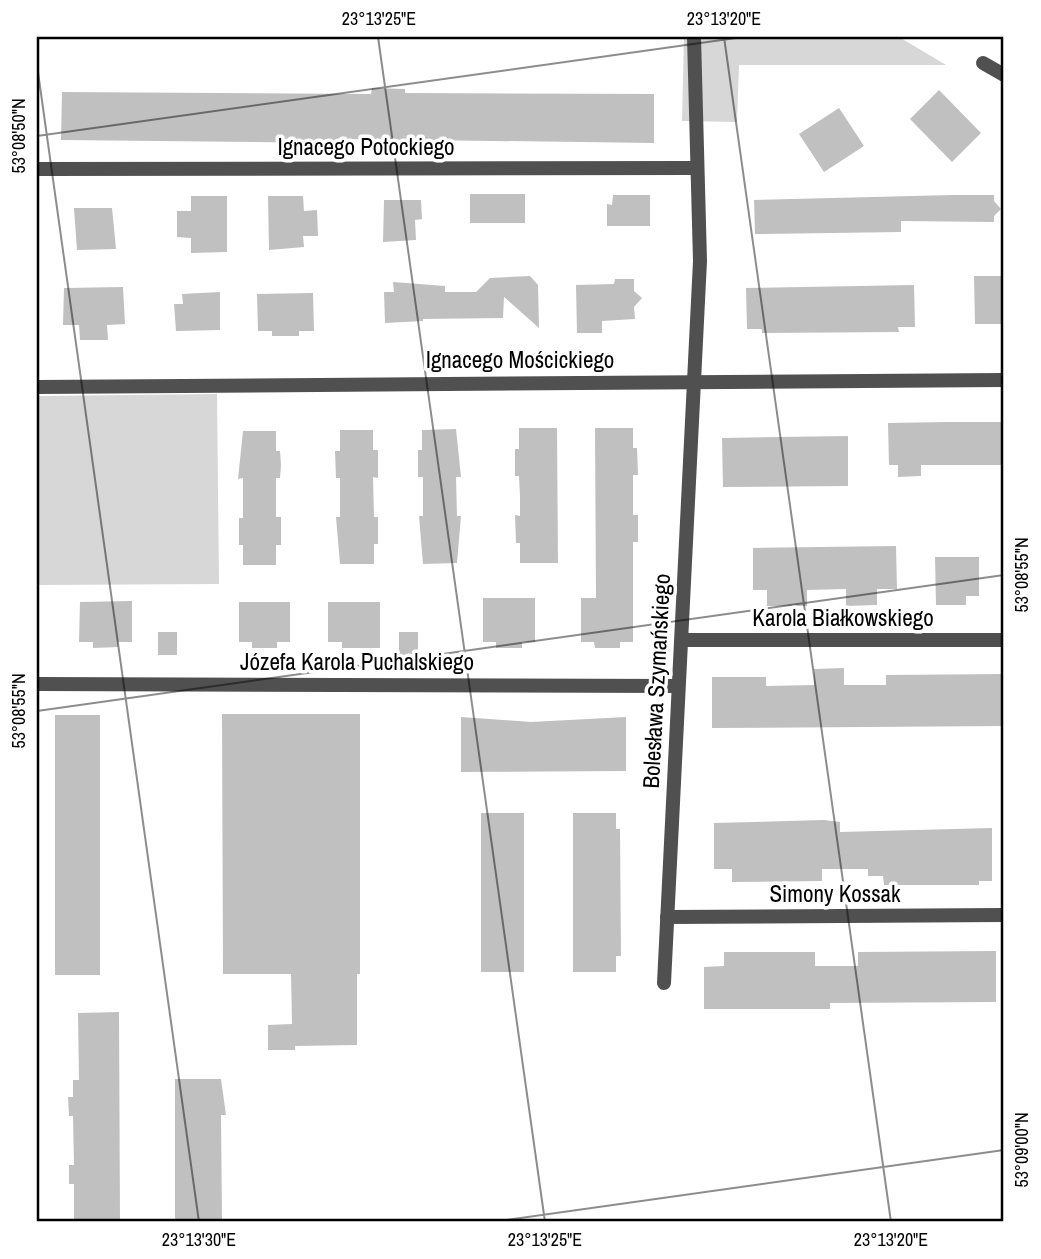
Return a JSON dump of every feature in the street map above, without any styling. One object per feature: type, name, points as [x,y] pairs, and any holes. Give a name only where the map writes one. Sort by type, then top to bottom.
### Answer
[{"type":"street","points":[[694,37],[695,168],[700,261],[694,381]]},
{"type":"street","points":[[983,63],[1004,75]]},
{"type":"street","name":"Ignacego Potockiego","points":[[37,169],[695,168]]},
{"type":"street","name":"Ignacego Mościckiego","points":[[37,387],[1004,380]]},
{"type":"street","name":"Bolesława Szymańskiego","points":[[664,983],[676,686],[682,640],[694,381]]},
{"type":"street","name":"Karola Białkowskiego","points":[[682,640],[1004,640]]},
{"type":"street","name":"Józefa Karola Puchalskiego","points":[[37,684],[676,686]]},
{"type":"street","name":"Simony Kossak","points":[[667,917],[1004,915]]},
{"type":"shaded area","points":[[684,37],[899,37],[946,65],[739,65],[737,122],[682,121]]},
{"type":"shaded area","points":[[217,394],[219,584],[37,585],[37,396]]},
{"type":"building","points":[[372,88],[405,89],[405,93],[654,94],[654,143],[343,139],[343,143],[61,140],[62,92],[371,94]]},
{"type":"building","points":[[939,90],[981,133],[952,162],[910,119]]},
{"type":"building","points":[[839,108],[864,146],[824,172],[799,134]]},
{"type":"building","points":[[470,194],[525,194],[525,223],[470,223]]},
{"type":"building","points":[[613,195],[650,195],[650,226],[607,226],[607,204],[612,205]]},
{"type":"building","points":[[994,195],[994,201],[1001,209],[994,216],[994,222],[901,221],[901,232],[755,234],[754,200]]},
{"type":"building","points":[[191,196],[227,196],[227,252],[191,253],[191,238],[177,237],[177,211],[191,211]]},
{"type":"building","points":[[268,196],[303,196],[304,211],[317,210],[318,236],[303,236],[304,247],[269,250]]},
{"type":"building","points":[[384,200],[421,200],[422,219],[415,220],[416,240],[383,242]]},
{"type":"building","points":[[74,208],[112,208],[116,249],[77,250]]},
{"type":"building","points":[[530,276],[538,285],[539,328],[504,297],[503,318],[423,319],[385,323],[384,292],[394,292],[393,282],[445,286],[445,292],[476,292],[490,278]]},
{"type":"building","points":[[974,276],[1004,276],[1004,324],[975,324]]},
{"type":"building","points":[[615,279],[634,279],[634,291],[642,298],[634,307],[635,319],[602,321],[602,333],[577,333],[576,285],[614,284]]},
{"type":"building","points":[[914,285],[915,327],[898,327],[899,332],[762,333],[762,329],[747,329],[746,288]]},
{"type":"building","points":[[123,287],[125,324],[107,325],[108,340],[80,340],[79,325],[63,325],[64,288]]},
{"type":"building","points":[[220,292],[220,330],[176,331],[174,304],[183,304],[182,294]]},
{"type":"building","points":[[313,293],[314,331],[299,331],[299,336],[272,336],[272,331],[258,331],[257,294]]},
{"type":"building","points":[[1004,422],[1004,465],[921,465],[921,476],[898,477],[898,465],[889,465],[888,423]]},
{"type":"building","points":[[519,428],[557,428],[558,563],[520,563],[515,515],[520,516],[519,476],[515,476],[515,449],[519,449]]},
{"type":"building","points":[[595,428],[633,428],[633,448],[637,448],[638,475],[633,475],[633,515],[638,515],[638,542],[633,542],[633,642],[620,642],[620,648],[595,648],[594,642],[581,642],[581,598],[596,598]]},
{"type":"building","points":[[456,429],[461,477],[456,477],[457,516],[461,516],[457,563],[423,564],[419,516],[423,516],[423,477],[418,477],[418,450],[422,450],[422,430]]},
{"type":"building","points":[[340,430],[373,430],[373,450],[378,450],[378,478],[373,477],[374,517],[378,517],[378,544],[374,544],[374,564],[340,564],[336,517],[340,517],[340,478],[336,478],[335,451],[340,451]]},
{"type":"building","points":[[243,431],[276,431],[276,451],[280,451],[281,465],[280,478],[276,478],[276,517],[281,517],[281,545],[276,545],[276,565],[243,565],[243,545],[239,545],[239,518],[243,518],[243,478],[238,479]]},
{"type":"building","points":[[848,436],[848,486],[723,487],[722,438]]},
{"type":"building","points":[[896,546],[897,589],[877,589],[877,605],[846,606],[846,589],[807,590],[807,606],[767,606],[767,590],[753,590],[753,548]]},
{"type":"building","points":[[935,557],[979,557],[979,596],[966,596],[966,605],[936,605]]},
{"type":"building","points":[[483,598],[535,598],[535,642],[522,642],[522,648],[496,648],[496,642],[483,642]]},
{"type":"building","points":[[132,601],[132,642],[118,642],[118,647],[93,648],[93,642],[79,642],[80,602]]},
{"type":"building","points":[[239,602],[290,602],[290,642],[277,642],[277,648],[252,648],[252,642],[239,642]]},
{"type":"building","points":[[328,602],[380,602],[380,648],[342,648],[342,642],[328,642]]},
{"type":"building","points":[[158,632],[177,632],[177,655],[158,655]]},
{"type":"building","points":[[399,632],[418,632],[418,655],[399,655]]},
{"type":"building","points":[[844,668],[844,685],[886,685],[886,675],[1004,674],[1004,726],[712,728],[712,677],[766,677],[766,686],[814,685],[814,669]]},
{"type":"building","points":[[222,714],[360,714],[360,974],[357,974],[357,1045],[295,1046],[295,1050],[268,1050],[268,1025],[292,1024],[291,974],[223,974]]},
{"type":"building","points":[[55,715],[100,715],[100,975],[55,975]]},
{"type":"building","points":[[461,717],[531,722],[626,717],[626,771],[461,772]]},
{"type":"building","points":[[481,813],[524,813],[524,972],[481,972]]},
{"type":"building","points":[[573,813],[616,813],[616,829],[620,829],[621,956],[616,956],[616,972],[573,972]]},
{"type":"building","points":[[824,820],[840,822],[840,832],[992,828],[992,881],[979,881],[979,885],[884,885],[883,876],[868,876],[868,869],[822,869],[822,881],[732,882],[732,869],[714,869],[714,823]]},
{"type":"building","points":[[996,951],[996,1002],[830,1003],[830,1009],[704,1009],[704,967],[724,966],[724,952],[815,952],[815,966],[858,966],[858,952]]},
{"type":"building","points":[[119,1012],[120,1222],[74,1222],[74,1184],[69,1184],[69,1165],[74,1165],[73,1116],[69,1116],[68,1097],[73,1097],[73,1080],[79,1080],[78,1013]]},
{"type":"building","points":[[175,1079],[221,1079],[226,1115],[221,1115],[222,1222],[175,1222]]}]
